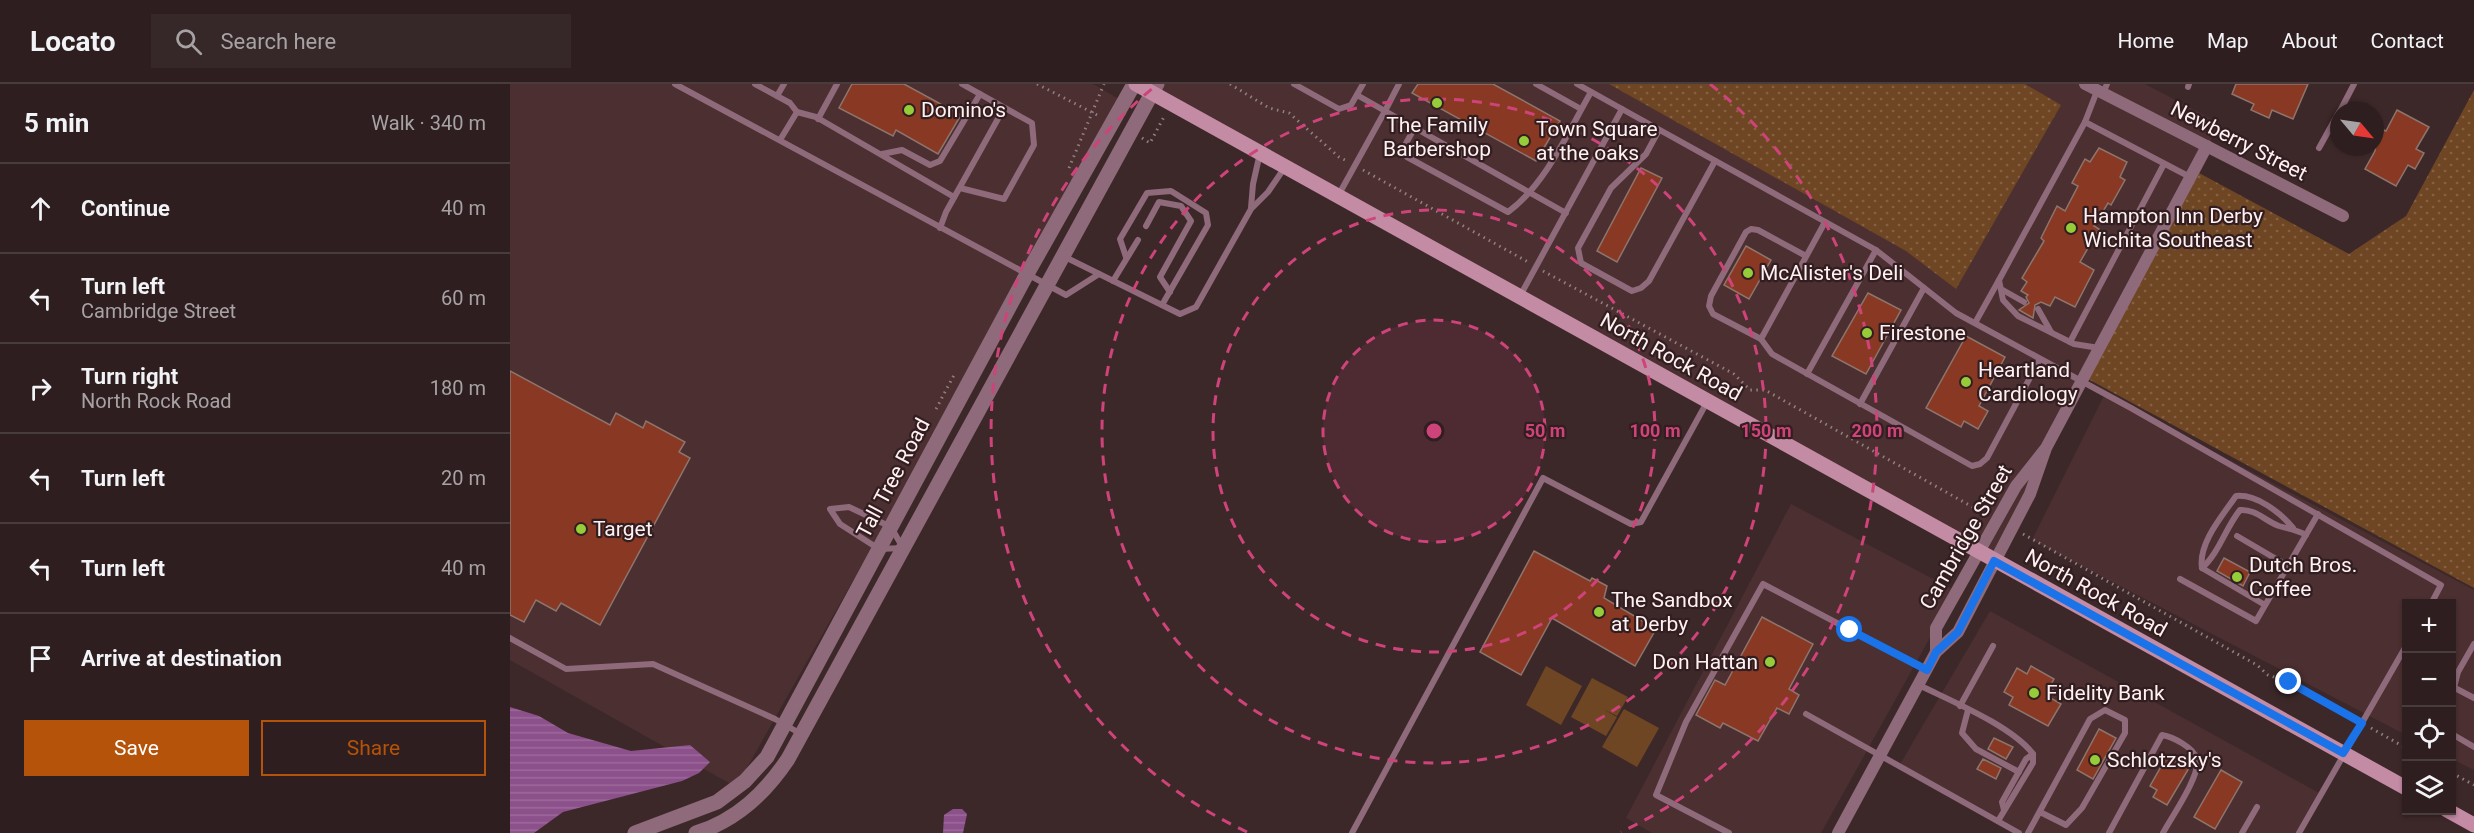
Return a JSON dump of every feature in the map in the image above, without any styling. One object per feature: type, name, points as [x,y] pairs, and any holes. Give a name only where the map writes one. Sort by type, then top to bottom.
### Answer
[{"type":"main road","name":"North Rock Road","points":[[1135,84],[1155,88],[1260,153],[2402,786]]},
{"type":"main road","points":[[2456,815],[2474,825]]},
{"type":"street","name":"Tall Tree Road","points":[[635,833],[717,802],[745,780],[767,757],[1027,274],[1135,84]]},
{"type":"street","name":"Newberry Street","points":[[2096,87],[2343,216]]},
{"type":"street","name":"Tall Tree Road","points":[[696,833],[716,829],[741,812],[770,785],[801,735],[1155,88]]},
{"type":"street","name":"Cambridge Street","points":[[1838,833],[1936,652],[1958,632],[2030,494],[2046,448],[2207,146]]},
{"type":"street","name":"Cambridge Street","points":[[1936,652],[1936,628],[2016,486],[2046,448]]},
{"type":"lane","points":[[675,84],[1066,295],[1099,274]]},
{"type":"lane","points":[[755,84],[794,106],[797,112],[818,119],[954,197]]},
{"type":"lane","points":[[777,96],[784,84]]},
{"type":"lane","points":[[818,119],[837,84]]},
{"type":"lane","points":[[960,188],[1004,199],[1034,145],[1032,123],[962,84]]},
{"type":"lane","points":[[1294,84],[1340,109],[1351,105],[1363,84]]},
{"type":"lane","points":[[1338,196],[1399,84]]},
{"type":"lane","points":[[1536,84],[1581,109]]},
{"type":"lane","points":[[1577,84],[1876,250],[1956,313],[2441,585],[2433,599]]},
{"type":"lane","points":[[2344,102],[2354,84]]},
{"type":"lane","points":[[1975,323],[2085,122],[2096,87]]},
{"type":"lane","points":[[1415,127],[1404,147],[1407,157],[1508,213],[1515,208],[1550,165],[1591,92]]},
{"type":"lane","points":[[882,154],[902,150],[925,163],[935,164],[940,161],[980,94]]},
{"type":"lane","points":[[1357,95],[1566,213]]},
{"type":"lane","points":[[940,228],[954,197],[1004,108]]},
{"type":"lane","points":[[1520,296],[1622,109]]},
{"type":"lane","points":[[780,140],[797,112]]},
{"type":"lane","points":[[2085,122],[2191,177]]},
{"type":"lane","points":[[2319,148],[2330,128]]},
{"type":"lane","points":[[1659,130],[1646,154],[1611,188],[1578,248],[1581,263],[1632,291],[1641,288],[1649,281],[1715,161]]},
{"type":"lane","points":[[1251,209],[1253,184],[1260,153]]},
{"type":"lane","points":[[2070,342],[2164,164]]},
{"type":"lane","points":[[1063,256],[1180,314],[1196,307],[1251,209],[1268,192],[1286,167]]},
{"type":"lane","points":[[1126,257],[1120,239],[1147,193],[1171,191],[1206,213],[1208,225],[1162,305]]},
{"type":"lane","points":[[1146,226],[1159,202],[1181,206],[1191,221],[1160,277],[1170,292]]},
{"type":"lane","points":[[1761,339],[1825,222]]},
{"type":"lane","points":[[1806,256],[1758,230],[1751,229],[1746,232],[1711,296],[1709,306],[1713,314],[1761,339],[1772,354],[1972,466],[1980,464],[1987,458],[2040,359]]},
{"type":"lane","points":[[1113,281],[1138,240]]},
{"type":"lane","points":[[1807,374],[1876,250]]},
{"type":"lane","points":[[1999,280],[2003,300],[2018,316],[2070,342],[2099,348]]},
{"type":"lane","points":[[1860,404],[1924,288]]},
{"type":"lane","points":[[2001,289],[2024,302]]},
{"type":"lane","points":[[2038,309],[2051,332]]},
{"type":"lane","points":[[1352,833],[1543,478],[1631,524],[1641,522],[1707,401]]},
{"type":"lane","points":[[2265,606],[2202,568],[2200,558],[2209,538],[2236,496],[2245,495],[2282,514],[2293,528]]},
{"type":"lane","points":[[849,507],[891,527],[903,548],[879,549],[840,524],[830,508],[849,507]]},
{"type":"lane","points":[[2202,568],[2209,561],[2240,510],[2249,509],[2279,526],[2293,528],[2306,535]]},
{"type":"lane","points":[[2180,579],[2256,621],[2318,514]]},
{"type":"lane","points":[[2237,536],[2288,566]]},
{"type":"lane","points":[[1729,833],[1656,795],[1686,722],[1763,584],[1927,670]]},
{"type":"lane","points":[[510,639],[566,669],[653,664],[801,735]]},
{"type":"lane","points":[[2456,680],[2474,644]]},
{"type":"lane","points":[[1960,706],[1993,646]]},
{"type":"lane","points":[[2308,833],[2300,831],[2402,653]]},
{"type":"lane","points":[[1918,686],[2024,741],[2033,754],[2033,763],[2011,804],[2004,810],[1998,821]]},
{"type":"lane","points":[[2456,692],[2474,698]]},
{"type":"lane","points":[[1968,710],[1962,733],[1976,749],[2019,772]]},
{"type":"lane","points":[[2028,833],[2090,718],[2105,710],[2125,720],[2125,733],[2075,817],[2066,825],[2040,812]]},
{"type":"lane","points":[[1806,714],[2019,833]]},
{"type":"lane","points":[[2109,833],[2162,735],[2170,736],[2190,749],[2197,759],[2196,771],[2163,833]]},
{"type":"lane","points":[[2456,737],[2474,747]]},
{"type":"lane","points":[[2004,810],[2002,802],[2026,759],[2033,754]]},
{"type":"lane","points":[[2242,833],[2257,807]]},
{"type":"path","points":[[1037,84],[1091,112],[1104,84]]},
{"type":"path","points":[[1230,84],[1269,108],[1289,113],[1339,157],[1734,374],[1750,390],[1765,390],[1980,511]]},
{"type":"path","points":[[2032,540],[2248,660],[2268,675],[2289,682],[2402,746]]},
{"type":"path","points":[[2456,776],[2474,785]]},
{"type":"shaded area","points":[[510,84],[1093,84],[1124,102],[736,787],[510,660]]},
{"type":"shaded area","points":[[1157,84],[2145,84],[2221,124],[2207,146],[1994,561],[1152,93]]},
{"type":"shaded area","points":[[1609,84],[2025,84],[2061,105],[1956,289],[1906,251]]},
{"type":"shaded area","points":[[2474,90],[2474,588],[2088,379],[2199,173],[2349,254],[2406,216]]},
{"type":"shaded area","points":[[2105,394],[2474,590],[2474,770],[2456,761],[2456,599],[2402,599],[2402,733],[2032,540]]},
{"type":"shaded area","points":[[1791,504],[1956,591],[1821,833],[1652,833],[1626,818]]},
{"type":"shaded area","points":[[1990,611],[2321,794],[2298,833],[2023,833],[1899,766]]},
{"type":"shaded area","points":[[1546,666],[1582,686],[1561,725],[1526,705]]},
{"type":"shaded area","points":[[1592,678],[1628,697],[1617,716],[1603,709],[1617,717],[1606,736],[1571,717]]},
{"type":"shaded area","points":[[510,707],[539,716],[568,733],[631,751],[690,745],[710,762],[699,773],[682,781],[563,812],[534,833],[510,833]]},
{"type":"shaded area","points":[[1624,709],[1659,728],[1637,767],[1602,747]]},
{"type":"shaded area","points":[[953,809],[962,809],[967,814],[963,833],[943,833],[944,815]]},
{"type":"building","points":[[852,84],[904,84],[961,115],[938,154],[896,130],[893,136],[839,108]]},
{"type":"building","name":"Town Square at the oaks","points":[[1418,84],[1493,84],[1560,121],[1536,161],[1412,93]]},
{"type":"building","points":[[2236,84],[2308,84],[2293,119],[2272,110],[2269,118],[2251,110],[2254,104],[2232,94]]},
{"type":"building","points":[[2397,110],[2429,127],[2416,149],[2424,153],[2415,169],[2408,165],[2396,186],[2365,169],[2372,156],[2384,156],[2384,130],[2386,131]]},
{"type":"building","name":"Hampton Inn Derby Wichita Southeast","points":[[2099,148],[2127,162],[2120,177],[2125,180],[2111,205],[2108,203],[2094,226],[2099,229],[2080,262],[2094,270],[2075,307],[2055,297],[2050,306],[2041,302],[2035,305],[2033,318],[2019,310],[2029,303],[2026,297],[2028,295],[2021,291],[2027,282],[2022,278],[2044,241],[2041,238],[2057,206],[2065,211],[2078,186],[2072,183],[2085,159],[2090,162]]},
{"type":"building","points":[[1641,168],[1662,178],[1617,262],[1597,251]]},
{"type":"building","name":"McAlister's Deli","points":[[1746,246],[1771,260],[1749,299],[1724,285]]},
{"type":"building","name":"Firestone","points":[[1868,293],[1901,310],[1866,374],[1832,356]]},
{"type":"building","name":"Heartland Cardiology","points":[[1966,336],[2005,357],[1979,406],[1988,411],[1978,429],[1964,421],[1961,427],[1926,408]]},
{"type":"building","name":"Target","points":[[510,371],[610,425],[616,413],[643,428],[646,421],[685,442],[679,452],[690,458],[600,625],[561,603],[556,611],[536,600],[524,622],[510,615]]},
{"type":"building","points":[[1534,551],[1590,581],[1592,578],[1607,586],[1604,598],[1656,629],[1635,666],[1552,618],[1521,675],[1480,652]]},
{"type":"building","name":"Dutch Bros. Coffee","points":[[2224,558],[2250,572],[2243,586],[2217,571]]},
{"type":"building","name":"Don Hattan","points":[[1762,617],[1813,644],[1789,689],[1799,695],[1789,714],[1777,708],[1758,741],[1723,723],[1720,728],[1696,715],[1715,680],[1725,685]]},
{"type":"building","points":[[2031,666],[2054,679],[2049,688],[2053,690],[2049,697],[2061,704],[2048,726],[2009,705],[2013,697],[2004,692],[2017,668],[2027,674]]},
{"type":"building","name":"Schlotzsky's","points":[[2099,729],[2116,738],[2093,779],[2077,770]]},
{"type":"building","points":[[1994,738],[2013,747],[2006,759],[1988,749]]},
{"type":"building","points":[[2167,756],[2189,768],[2167,805],[2153,797],[2157,790],[2150,786]]},
{"type":"building","points":[[1983,759],[2001,768],[1996,779],[1977,769]]},
{"type":"building","points":[[2221,770],[2242,782],[2215,829],[2194,817]]},
{"type":"place","name":"The Family Barbershop","points":[[1437,103]]},
{"type":"place","name":"Domino's","points":[[909,110]]},
{"type":"place","name":"Town Square at the oaks","points":[[1524,141]]},
{"type":"place","name":"Hampton Inn Derby Wichita Southeast","points":[[2071,228]]},
{"type":"place","name":"McAlister's Deli","points":[[1748,273]]},
{"type":"place","name":"Firestone","points":[[1867,333]]},
{"type":"place","name":"Heartland Cardiology","points":[[1966,382]]},
{"type":"place","name":"Target","points":[[581,529]]},
{"type":"place","name":"Dutch Bros. Coffee","points":[[2237,577]]},
{"type":"place","name":"The Sandbox at Derby","points":[[1599,612]]},
{"type":"place","name":"Don Hattan","points":[[1770,662]]},
{"type":"place","name":"Fidelity Bank","points":[[2034,693]]},
{"type":"place","name":"Schlotzsky's","points":[[2095,760]]},
{"type":"route","points":[[1850,630],[1927,670],[1936,652],[1958,632],[1994,561],[2343,753],[2362,723],[2289,682]]}]
